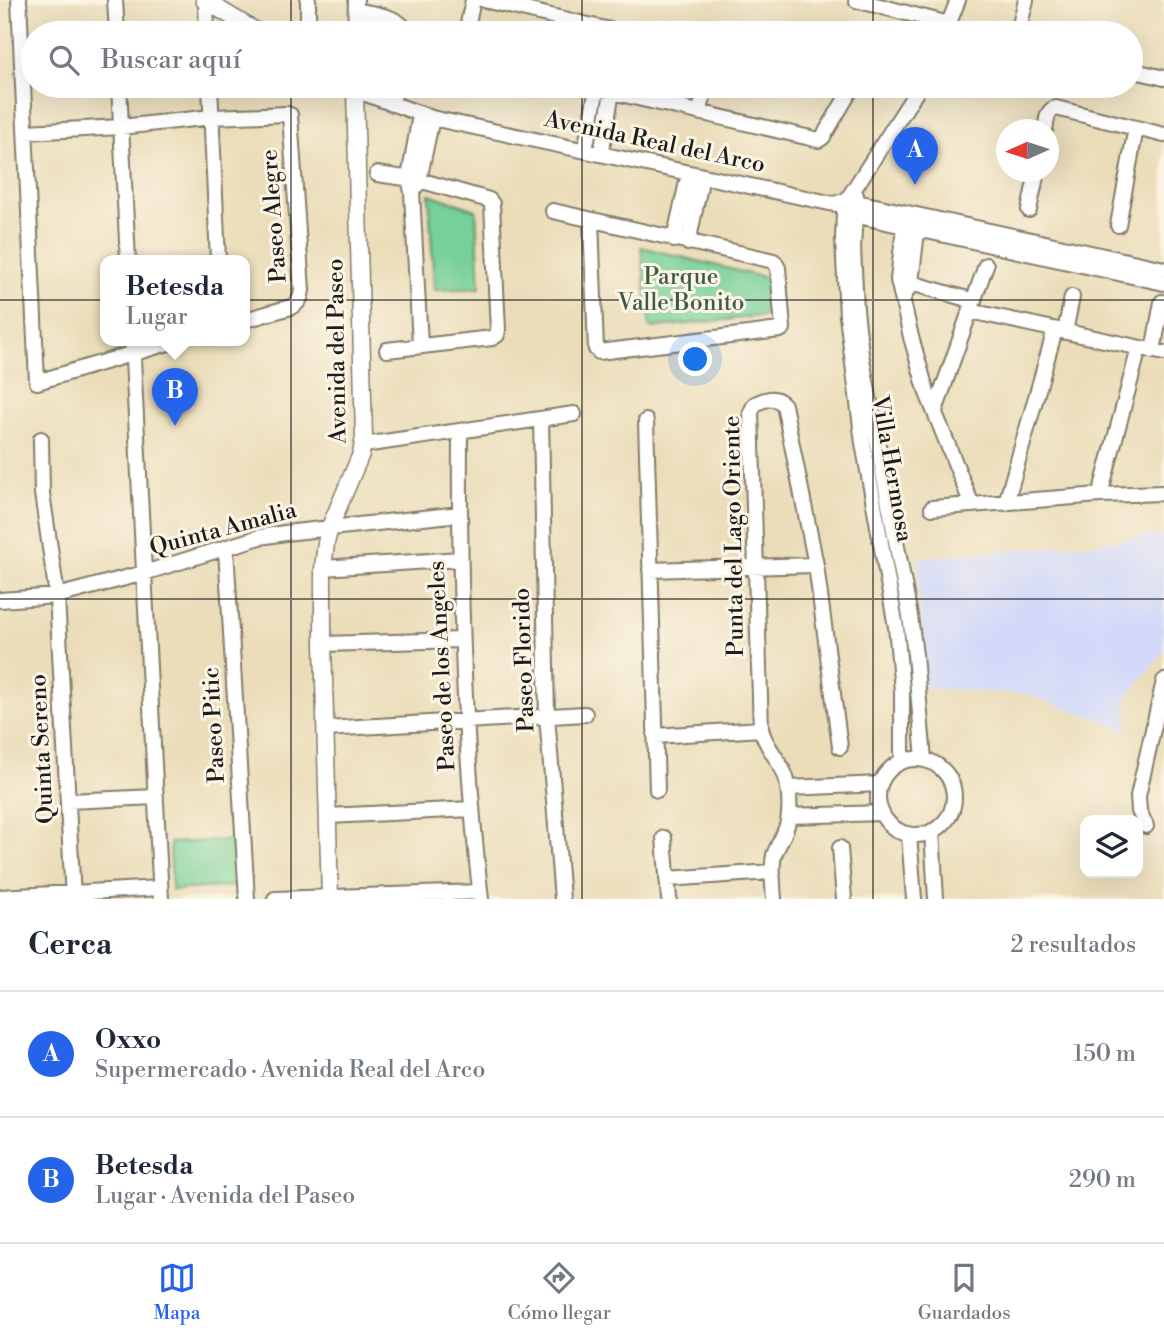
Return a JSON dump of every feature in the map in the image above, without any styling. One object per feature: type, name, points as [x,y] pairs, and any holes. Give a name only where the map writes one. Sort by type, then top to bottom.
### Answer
[{"type":"street","points":[[19,0],[21,38]]},
{"type":"street","points":[[115,0],[116,21]]},
{"type":"street","points":[[205,0],[206,21]]},
{"type":"street","points":[[205,0],[239,21]]},
{"type":"street","points":[[307,21],[308,0]]},
{"type":"street","points":[[469,21],[473,0]]},
{"type":"street","points":[[484,0],[551,21]]},
{"type":"street","points":[[856,0],[895,5],[930,21]]},
{"type":"street","points":[[950,21],[958,0]]},
{"type":"street","points":[[1021,21],[1026,0]]},
{"type":"street","points":[[356,5],[399,21]]},
{"type":"street","points":[[1143,73],[1164,78]]},
{"type":"street","points":[[0,897],[161,894],[132,347],[37,382],[24,98]]},
{"type":"street","points":[[120,98],[128,255]]},
{"type":"street","points":[[211,98],[218,255]]},
{"type":"street","name":"Avenida del Paseo","points":[[330,898],[323,569],[330,527],[364,444],[352,98]]},
{"type":"street","name":"Avenida Real del Arco","points":[[378,98],[426,116],[696,175],[849,204],[911,221],[1090,259],[1164,269]]},
{"type":"street","points":[[392,104],[393,98]]},
{"type":"street","points":[[585,150],[590,98]]},
{"type":"street","points":[[601,154],[611,98]]},
{"type":"street","points":[[638,98],[819,140],[823,138],[846,98]]},
{"type":"street","points":[[700,112],[703,98]]},
{"type":"street","name":"Villa Hermosa","points":[[902,761],[902,690],[897,627],[855,392],[842,240],[849,204],[913,98]]},
{"type":"street","points":[[1047,119],[1050,110],[1056,108],[1164,135]]},
{"type":"street","name":"Paseo Alegre","points":[[212,117],[291,116],[302,296],[296,305],[250,319]]},
{"type":"street","points":[[420,345],[414,183],[426,116]]},
{"type":"street","points":[[26,132],[121,128],[212,117]]},
{"type":"street","points":[[1118,225],[1136,128]]},
{"type":"street","points":[[377,174],[489,200],[492,204],[497,335],[492,338],[387,350]]},
{"type":"street","points":[[681,241],[696,175]]},
{"type":"street","points":[[1029,210],[1035,182]]},
{"type":"street","name":"Villa Hermosa","points":[[849,204],[861,354],[910,616],[924,760]]},
{"type":"street","points":[[553,211],[771,260],[777,264],[784,326],[782,329],[599,352],[596,349],[591,221]]},
{"type":"street","points":[[911,221],[903,299],[919,370],[972,505]]},
{"type":"street","name":"Avenida Real del Arco","points":[[1090,259],[1164,283]]},
{"type":"street","points":[[935,411],[986,265]]},
{"type":"street","points":[[905,281],[972,306],[1060,331],[1152,351]]},
{"type":"street","points":[[1006,503],[1072,297]]},
{"type":"street","points":[[1100,495],[1152,351],[1162,302]]},
{"type":"street","name":"Punta del Lago Oriente","points":[[789,788],[786,776],[767,745],[761,729],[751,412],[755,404],[764,399],[780,400],[784,405],[816,565],[840,747]]},
{"type":"street","points":[[364,444],[574,414]]},
{"type":"street","name":"Paseo Florido","points":[[541,419],[547,716],[562,899]]},
{"type":"street","points":[[646,421],[657,790]]},
{"type":"street","name":"Paseo de los Angeles","points":[[460,431],[460,559],[465,721],[481,895]]},
{"type":"street","name":"Quinta Sereno","points":[[41,439],[42,494],[57,596],[73,896]]},
{"type":"street","points":[[932,508],[1164,492]]},
{"type":"street","name":"Quinta Amalia","points":[[0,600],[57,596],[144,573],[260,537],[460,513]]},
{"type":"street","name":"Paseo Pitic","points":[[226,549],[247,899]]},
{"type":"street","points":[[323,569],[460,559]]},
{"type":"street","points":[[650,570],[816,565]]},
{"type":"street","points":[[323,644],[462,640]]},
{"type":"street","points":[[1146,826],[1139,811],[1138,796],[1164,681]]},
{"type":"street","points":[[325,729],[585,715]]},
{"type":"street","points":[[655,736],[761,729]]},
{"type":"street","points":[[924,760],[932,762],[950,780],[953,806],[945,821],[932,831],[909,834],[886,821],[878,799],[880,784],[889,770],[902,761],[924,760]]},
{"type":"street","points":[[774,899],[775,851],[789,816],[789,788],[880,784]]},
{"type":"street","points":[[68,802],[156,797]]},
{"type":"street","points":[[328,817],[472,809]]},
{"type":"street","points":[[789,816],[882,813]]},
{"type":"street","points":[[932,831],[936,899]]},
{"type":"street","points":[[909,834],[914,899]]},
{"type":"street","points":[[664,838],[669,899]]},
{"type":"street","points":[[840,848],[844,899]]},
{"type":"street","points":[[667,879],[773,872]]},
{"type":"street","points":[[275,899],[481,895]]},
{"type":"shaded area","points":[[1145,535],[1164,535],[1164,650],[1126,699],[1127,732],[1098,719],[1024,694],[923,688],[918,558],[1098,543]]},
{"type":"green space","points":[[429,194],[476,210],[480,288],[434,290]]},
{"type":"green space","name":"Parque Valle Bonito","points":[[641,247],[767,278],[771,315],[650,328]]},
{"type":"green space","points":[[234,840],[236,886],[172,890],[170,843]]},
{"type":"place","name":"Oxxo","points":[[915,185]]},
{"type":"place","name":"Betesda","points":[[175,426]]}]
